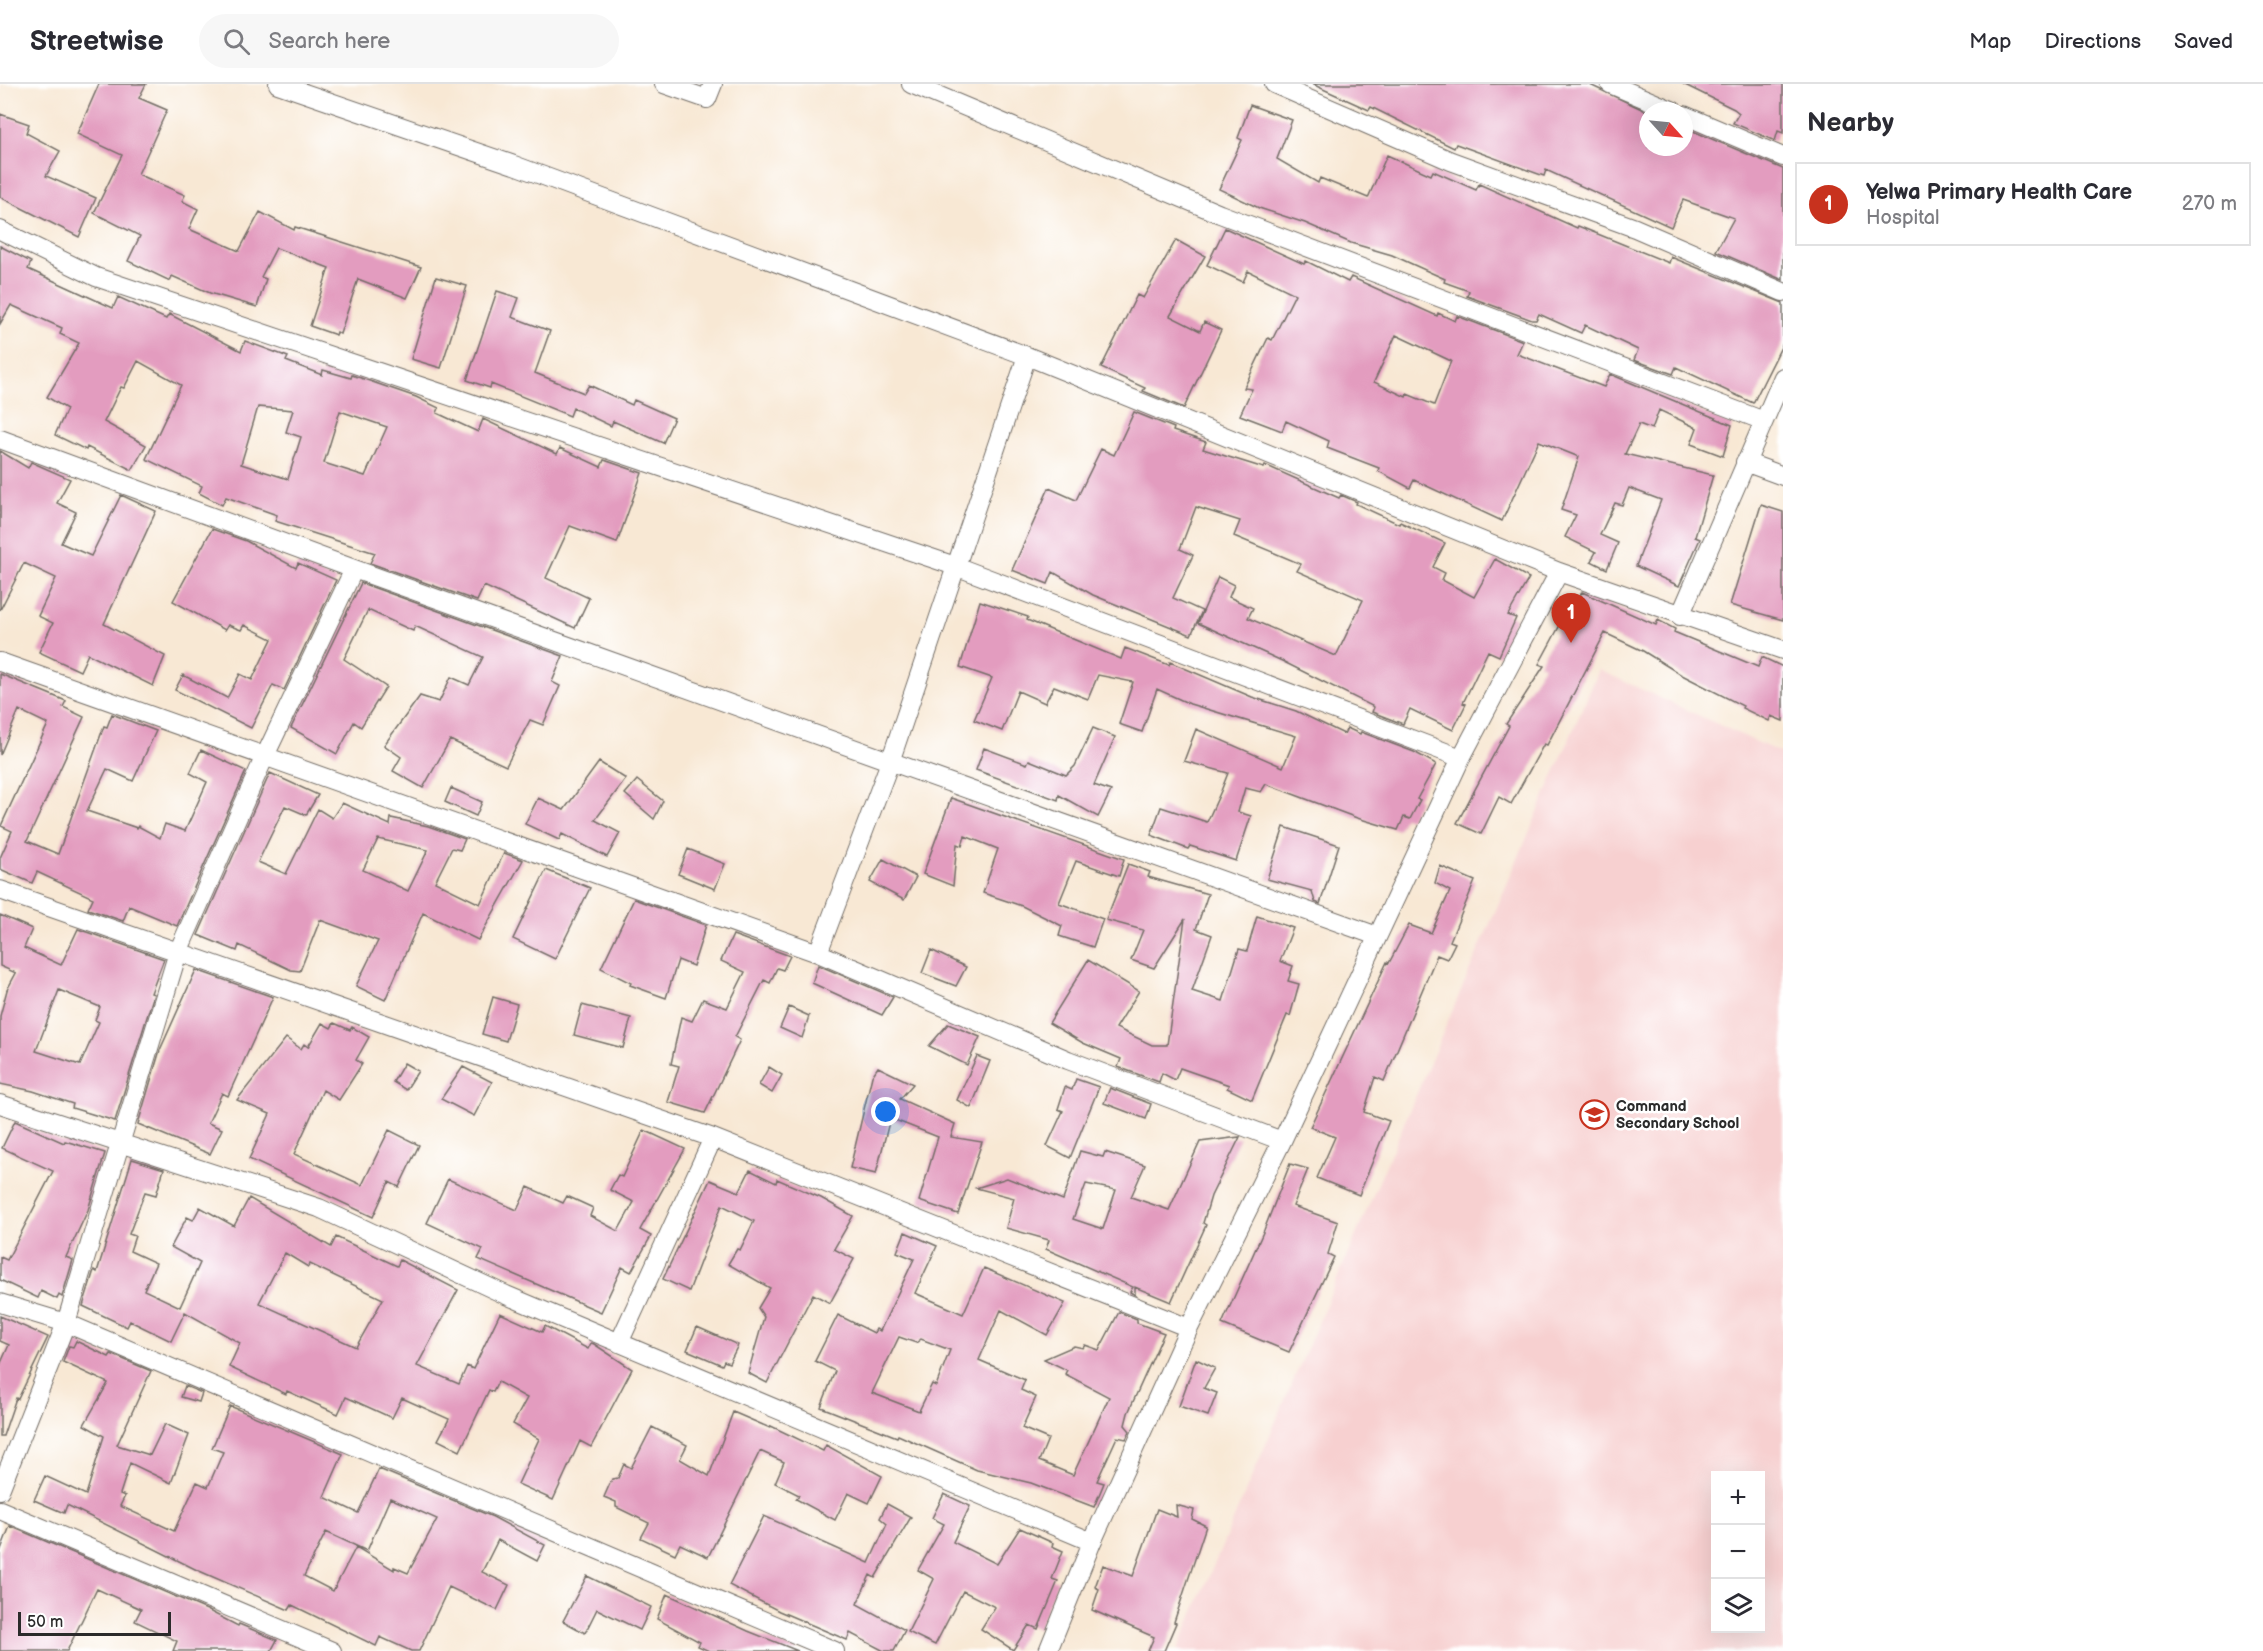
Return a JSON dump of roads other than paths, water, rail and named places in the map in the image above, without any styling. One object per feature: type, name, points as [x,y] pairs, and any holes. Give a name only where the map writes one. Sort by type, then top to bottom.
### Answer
[{"type":"street","points":[[278,84],[514,165],[1027,356],[1559,572],[1783,650]]},
{"type":"street","points":[[664,84],[706,99],[713,84]]},
{"type":"street","points":[[911,84],[1220,214],[1764,421]]},
{"type":"street","points":[[1274,84],[1450,161],[1635,228],[1783,292]]},
{"type":"street","points":[[1610,84],[1653,102]]},
{"type":"street","points":[[1693,119],[1783,157]]},
{"type":"street","points":[[0,230],[96,277],[958,567],[1461,758]]},
{"type":"street","points":[[818,953],[890,762],[958,567],[1027,356]]},
{"type":"street","points":[[1680,616],[1783,377]]},
{"type":"street","points":[[0,439],[354,569],[1377,936]]},
{"type":"street","points":[[1745,462],[1783,476]]},
{"type":"street","points":[[0,1490],[66,1323],[178,952],[264,758],[354,569]]},
{"type":"street","points":[[1048,1651],[1092,1542],[1189,1328],[1282,1141],[1461,758],[1559,572]]},
{"type":"street","points":[[0,662],[264,758],[818,953],[1068,1060],[1282,1141]]},
{"type":"street","points":[[0,890],[713,1138],[1189,1328]]},
{"type":"street","points":[[0,1104],[320,1208],[507,1295],[1092,1542]]},
{"type":"street","points":[[619,1343],[713,1138]]},
{"type":"street","points":[[0,1303],[66,1323],[835,1651]]},
{"type":"street","points":[[0,1510],[333,1651]]},
{"type":"place","name":"Yelwa Primary Health Care","points":[[1571,643]]},
{"type":"place","name":"Command Secondary School","points":[[1595,1115]]}]
